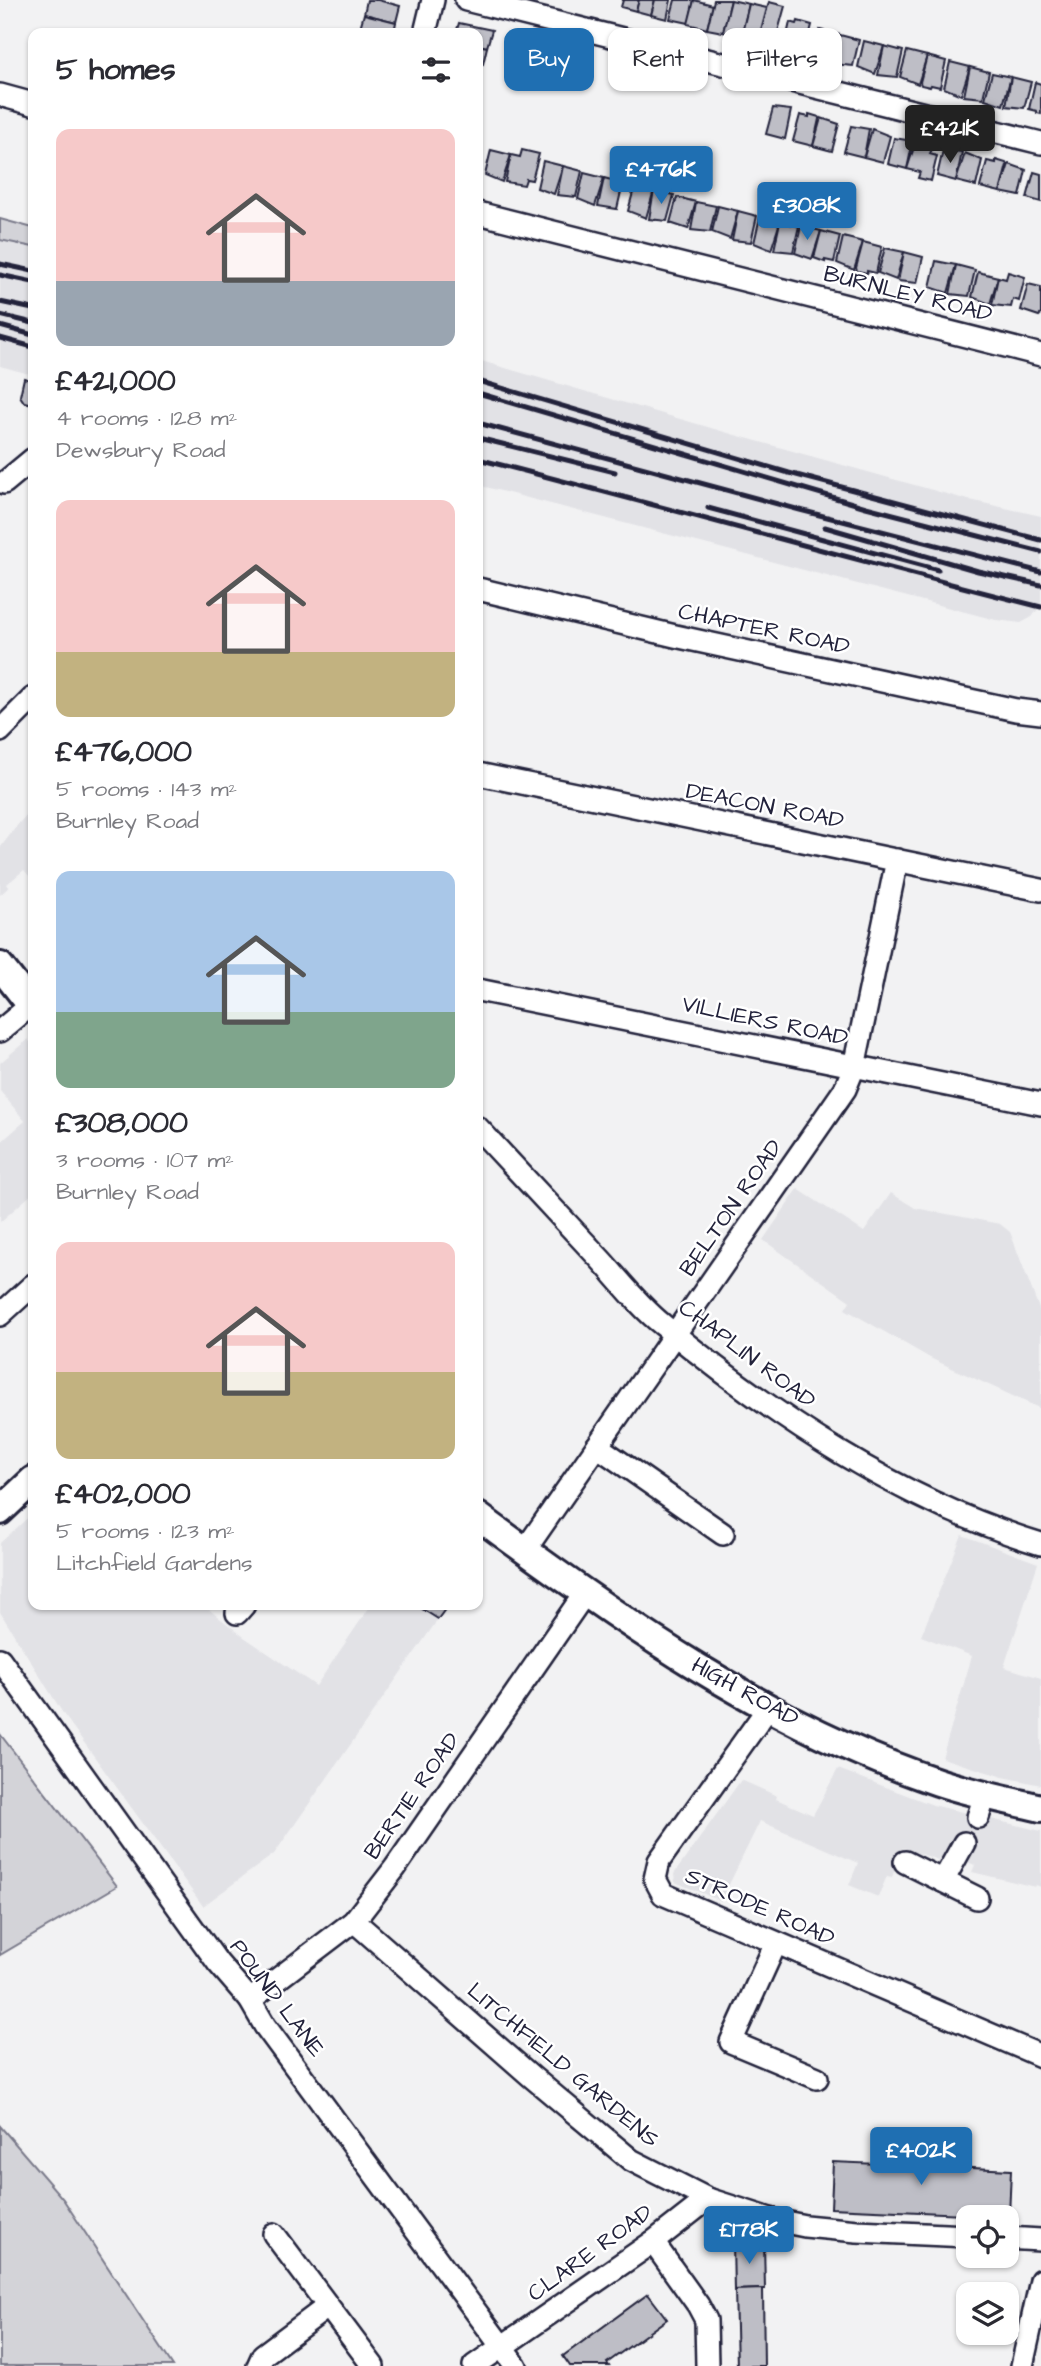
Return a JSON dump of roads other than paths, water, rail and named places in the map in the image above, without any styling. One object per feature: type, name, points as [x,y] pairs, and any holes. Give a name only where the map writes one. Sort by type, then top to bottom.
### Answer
[{"type":"main road","points":[[0,966],[28,999]]},
{"type":"main road","points":[[0,1511],[28,1484]]},
{"type":"main road","name":"HIGH ROAD","points":[[483,1520],[585,1593],[717,1679],[768,1708],[862,1753],[938,1782],[981,1806],[1041,1808]]},
{"type":"street","points":[[426,28],[433,0]]},
{"type":"street","points":[[466,0],[1041,143]]},
{"type":"street","points":[[0,96],[28,103]]},
{"type":"street","name":"BURNLEY ROAD","points":[[483,214],[1041,355]]},
{"type":"street","points":[[1,483],[28,463]]},
{"type":"street","name":"CHAPTER ROAD","points":[[483,590],[702,642],[1016,710],[1041,713]]},
{"type":"street","points":[[0,731],[28,703]]},
{"type":"street","name":"DEACON ROAD","points":[[483,775],[1041,890]]},
{"type":"street","name":"BELTON ROAD","points":[[525,1550],[845,1088],[854,1066],[897,860]]},
{"type":"street","name":"VILLIERS ROAD","points":[[483,991],[1041,1104]]},
{"type":"street","points":[[0,1031],[28,1005]]},
{"type":"street","name":"CHAPLIN ROAD","points":[[483,1133],[653,1316],[748,1393],[883,1478],[972,1521],[1041,1544]]},
{"type":"street","points":[[0,1315],[28,1290]]},
{"type":"street","points":[[597,1447],[723,1534]]},
{"type":"street","name":"BERTIE ROAD","points":[[250,2000],[354,1921],[395,1868],[585,1593]]},
{"type":"street","name":"POUND LANE","points":[[3,1668],[218,1963],[250,2000],[265,2026],[516,2366]]},
{"type":"street","name":"STRODE ROAD","points":[[768,1708],[659,1861],[655,1879],[663,1894],[1041,2056]]},
{"type":"street","points":[[943,1881],[964,1843]]},
{"type":"street","points":[[905,1862],[977,1898]]},
{"type":"street","name":"LITCHFIELD GARDENS","points":[[354,1921],[631,2160],[708,2199],[770,2219],[804,2226],[857,2231],[956,2235]]},
{"type":"street","points":[[776,1943],[731,2042],[817,2078]]},
{"type":"street","name":"CLARE ROAD","points":[[474,2366],[653,2242],[708,2199]]},
{"type":"street","points":[[274,2234],[373,2366]]},
{"type":"street","points":[[1019,2239],[1041,2240]]},
{"type":"street","points":[[653,2242],[706,2320],[707,2366]]},
{"type":"street","points":[[1022,2366],[1041,2280]]},
{"type":"street","points":[[258,2366],[263,2355],[327,2307]]},
{"type":"railway","points":[[0,264],[28,270]]},
{"type":"railway","points":[[0,275],[28,281]]},
{"type":"railway","points":[[0,302],[28,308]]},
{"type":"railway","points":[[0,315],[28,322]]},
{"type":"railway","points":[[0,326],[28,334]]},
{"type":"railway","points":[[0,338],[28,346]]},
{"type":"railway","points":[[483,382],[789,473],[1041,540]]},
{"type":"railway","points":[[483,394],[866,507],[1041,552]]},
{"type":"railway","points":[[483,424],[1041,572]]},
{"type":"railway","points":[[483,439],[615,472]]},
{"type":"railway","points":[[483,460],[1041,607]]},
{"type":"railway","points":[[708,508],[938,570]]},
{"type":"railway","points":[[825,527],[978,571],[1041,585]]}]
